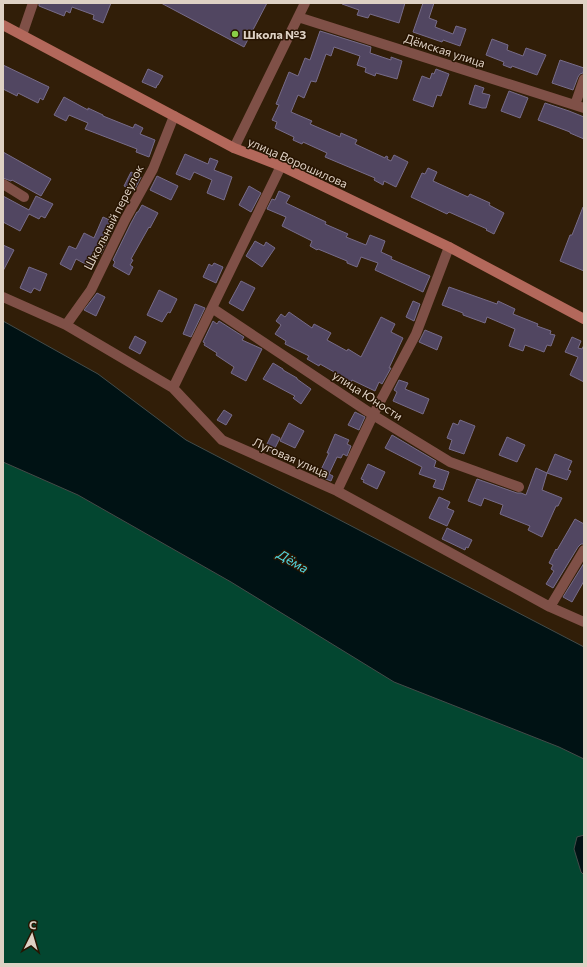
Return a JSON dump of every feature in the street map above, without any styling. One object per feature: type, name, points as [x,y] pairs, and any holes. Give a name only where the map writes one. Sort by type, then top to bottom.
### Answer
[{"type":"street","points":[[22,35],[33,3]]},
{"type":"street","points":[[234,148],[305,3]]},
{"type":"street","name":"Дёмская улица","points":[[298,17],[580,106]]},
{"type":"street","name":"улица Ворошилова","points":[[3,25],[234,148],[281,166],[449,247],[584,319]]},
{"type":"street","points":[[580,106],[584,79]]},
{"type":"street","name":"Школьный переулок","points":[[66,325],[91,290],[125,220],[153,169],[174,116]]},
{"type":"street","points":[[173,388],[281,166]]},
{"type":"street","points":[[3,184],[24,197]]},
{"type":"street","points":[[337,491],[373,415],[416,334],[449,247]]},
{"type":"street","name":"Луговая улица","points":[[3,297],[66,325],[173,388],[222,440],[337,491],[550,607],[584,622]]},
{"type":"street","name":"улица Юности","points":[[212,308],[373,415],[450,462],[518,487]]},
{"type":"street","points":[[550,607],[584,550]]},
{"type":"green space","points":[[3,462],[78,495],[231,582],[584,759],[584,964],[3,964]]},
{"type":"water","name":"Дёма","points":[[3,321],[98,374],[186,440],[584,647],[584,759],[559,747],[394,682],[231,582],[78,495],[3,462]]},
{"type":"water","points":[[584,835],[584,875],[581,872],[574,849],[577,837]]},
{"type":"building","points":[[39,3],[111,3],[103,23],[93,19],[94,15],[72,7],[70,13],[66,11],[64,16],[39,6]]},
{"type":"building","name":"Школа №3","points":[[161,3],[267,3],[244,47]]},
{"type":"building","points":[[342,3],[405,3],[399,23],[370,14],[368,18],[357,15],[359,10]]},
{"type":"building","points":[[423,3],[434,3],[429,18],[437,21],[435,27],[453,34],[456,26],[466,29],[460,46],[443,40],[442,42],[413,32]]},
{"type":"building","points":[[320,31],[371,47],[370,53],[391,60],[391,57],[402,61],[397,79],[376,73],[375,76],[365,72],[366,68],[357,65],[360,56],[334,47],[331,56],[326,54],[316,82],[311,81],[304,98],[298,95],[291,112],[312,121],[310,124],[340,137],[341,133],[357,140],[355,144],[385,158],[386,156],[388,157],[387,159],[391,161],[394,155],[408,162],[396,187],[384,181],[383,185],[374,180],[375,178],[325,157],[327,153],[303,142],[302,144],[293,140],[294,137],[275,128],[277,122],[272,120],[279,105],[276,104],[289,72],[298,76],[305,58],[310,60]]},
{"type":"building","points":[[492,39],[508,45],[507,50],[523,56],[526,48],[546,55],[537,75],[512,66],[511,68],[503,65],[504,62],[486,55]]},
{"type":"building","points":[[560,60],[584,68],[583,73],[578,77],[573,90],[552,83]]},
{"type":"building","points":[[3,65],[49,87],[43,100],[40,98],[38,103],[18,93],[17,96],[3,89]]},
{"type":"building","points":[[148,69],[163,76],[156,88],[142,82]]},
{"type":"building","points":[[436,69],[449,74],[441,96],[437,95],[433,107],[413,100],[422,76],[430,79],[432,73],[434,74]]},
{"type":"building","points":[[475,85],[484,88],[482,93],[490,95],[486,108],[469,104]]},
{"type":"building","points":[[509,91],[528,98],[520,118],[501,111]]},
{"type":"building","points":[[64,97],[88,110],[88,108],[103,116],[133,128],[135,124],[143,128],[140,134],[155,140],[149,157],[136,152],[137,149],[85,129],[88,123],[69,115],[66,121],[54,115]]},
{"type":"building","points":[[545,103],[584,117],[584,139],[538,120]]},
{"type":"building","points":[[3,152],[51,179],[41,196],[12,180],[3,178]]},
{"type":"building","points":[[185,154],[208,164],[210,158],[218,161],[214,170],[232,177],[224,200],[207,193],[212,180],[194,172],[190,180],[176,174]]},
{"type":"building","points":[[428,168],[437,172],[433,181],[468,197],[470,194],[490,203],[489,205],[504,213],[494,234],[486,230],[487,229],[449,212],[447,214],[411,197],[422,173],[425,174]]},
{"type":"building","points":[[131,172],[141,177],[134,191],[124,186]]},
{"type":"building","points":[[157,176],[178,186],[171,200],[150,190]]},
{"type":"building","points":[[249,186],[261,193],[251,212],[239,205]]},
{"type":"building","points":[[279,191],[290,196],[286,203],[326,222],[325,224],[348,234],[346,237],[366,245],[370,235],[385,241],[381,252],[392,257],[391,259],[430,276],[423,292],[375,270],[378,263],[361,257],[357,267],[347,263],[347,261],[310,246],[312,241],[282,226],[286,217],[267,209],[272,199],[275,200]]},
{"type":"building","points":[[3,196],[29,210],[36,196],[53,204],[45,218],[41,216],[39,219],[29,214],[20,231],[3,222]]},
{"type":"building","points":[[142,205],[158,213],[131,259],[133,260],[130,265],[133,267],[129,275],[113,266],[115,262],[113,260],[131,223]]},
{"type":"building","points":[[584,207],[584,271],[560,261]]},
{"type":"building","points":[[103,217],[116,223],[101,254],[98,253],[91,267],[76,259],[71,270],[60,264],[69,246],[76,249],[84,233],[94,238]]},
{"type":"building","points":[[255,241],[264,246],[266,242],[275,248],[262,267],[246,256]]},
{"type":"building","points":[[3,245],[14,250],[3,271]]},
{"type":"building","points":[[214,263],[223,267],[216,283],[203,277],[209,264],[212,266]]},
{"type":"building","points":[[29,267],[47,274],[40,291],[34,288],[31,293],[20,288]]},
{"type":"building","points":[[241,281],[255,288],[243,311],[229,303]]},
{"type":"building","points":[[449,287],[497,304],[498,301],[515,309],[513,314],[538,324],[537,326],[551,331],[550,334],[555,335],[551,346],[547,345],[544,352],[525,345],[523,351],[509,346],[515,329],[487,317],[485,323],[442,305]]},
{"type":"building","points":[[159,290],[177,299],[170,313],[168,312],[162,322],[147,315]]},
{"type":"building","points":[[97,293],[105,297],[96,316],[84,310]]},
{"type":"building","points":[[413,301],[420,304],[414,321],[406,317]]},
{"type":"building","points":[[195,304],[205,308],[191,337],[183,334]]},
{"type":"building","points":[[289,312],[312,328],[314,324],[331,333],[327,340],[347,351],[348,349],[361,357],[381,317],[395,324],[391,332],[403,338],[389,368],[391,368],[382,384],[379,382],[375,391],[352,380],[350,384],[342,380],[343,377],[320,364],[319,366],[307,359],[309,356],[285,344],[286,341],[275,334],[281,325],[276,321],[281,314],[285,317]]},
{"type":"building","points":[[213,321],[217,324],[219,321],[244,337],[242,340],[262,349],[246,381],[231,373],[234,367],[216,355],[217,353],[204,345],[205,343],[203,342]]},
{"type":"building","points":[[425,330],[442,337],[437,350],[419,342]]},
{"type":"building","points":[[135,336],[146,342],[140,354],[129,348]]},
{"type":"building","points":[[572,337],[581,341],[578,348],[582,349],[584,345],[584,382],[570,375],[578,357],[565,352]]},
{"type":"building","points":[[273,363],[311,389],[301,404],[293,398],[295,396],[263,379]]},
{"type":"building","points":[[399,380],[408,383],[405,389],[429,399],[423,414],[393,401],[397,392],[394,390]]},
{"type":"building","points":[[224,410],[232,415],[226,425],[217,420]]},
{"type":"building","points":[[355,412],[365,417],[359,430],[348,425]]},
{"type":"building","points":[[460,420],[475,426],[464,454],[449,449],[452,440],[447,438],[453,423],[458,425]]},
{"type":"building","points":[[289,423],[304,431],[295,448],[280,441]]},
{"type":"building","points":[[272,434],[280,438],[273,452],[265,448]]},
{"type":"building","points":[[335,434],[349,440],[347,444],[351,446],[347,456],[343,454],[341,458],[337,457],[329,474],[333,476],[331,481],[318,476],[329,453],[327,453]]},
{"type":"building","points":[[392,435],[436,461],[434,467],[449,472],[443,490],[433,487],[436,480],[419,474],[422,467],[385,448]]},
{"type":"building","points":[[507,437],[525,445],[517,462],[499,455]]},
{"type":"building","points":[[555,454],[572,461],[568,470],[571,471],[567,480],[547,473]]},
{"type":"building","points":[[368,464],[385,472],[377,489],[363,482],[364,480],[361,479]]},
{"type":"building","points":[[536,468],[547,473],[542,490],[562,498],[558,506],[556,506],[542,537],[528,530],[530,526],[500,514],[503,505],[484,498],[481,506],[468,501],[477,479],[526,495]]},
{"type":"building","points":[[439,497],[450,502],[447,508],[454,511],[447,526],[429,518]]},
{"type":"building","points":[[575,519],[584,524],[584,544],[581,544],[578,547],[553,588],[546,584],[554,571],[551,569],[553,565],[549,563]]},
{"type":"building","points":[[447,528],[472,540],[468,548],[466,547],[465,550],[442,539]]},
{"type":"building","points":[[584,563],[584,581],[572,602],[563,597]]},
{"type":"place","name":"Школа №3","points":[[235,34]]}]
